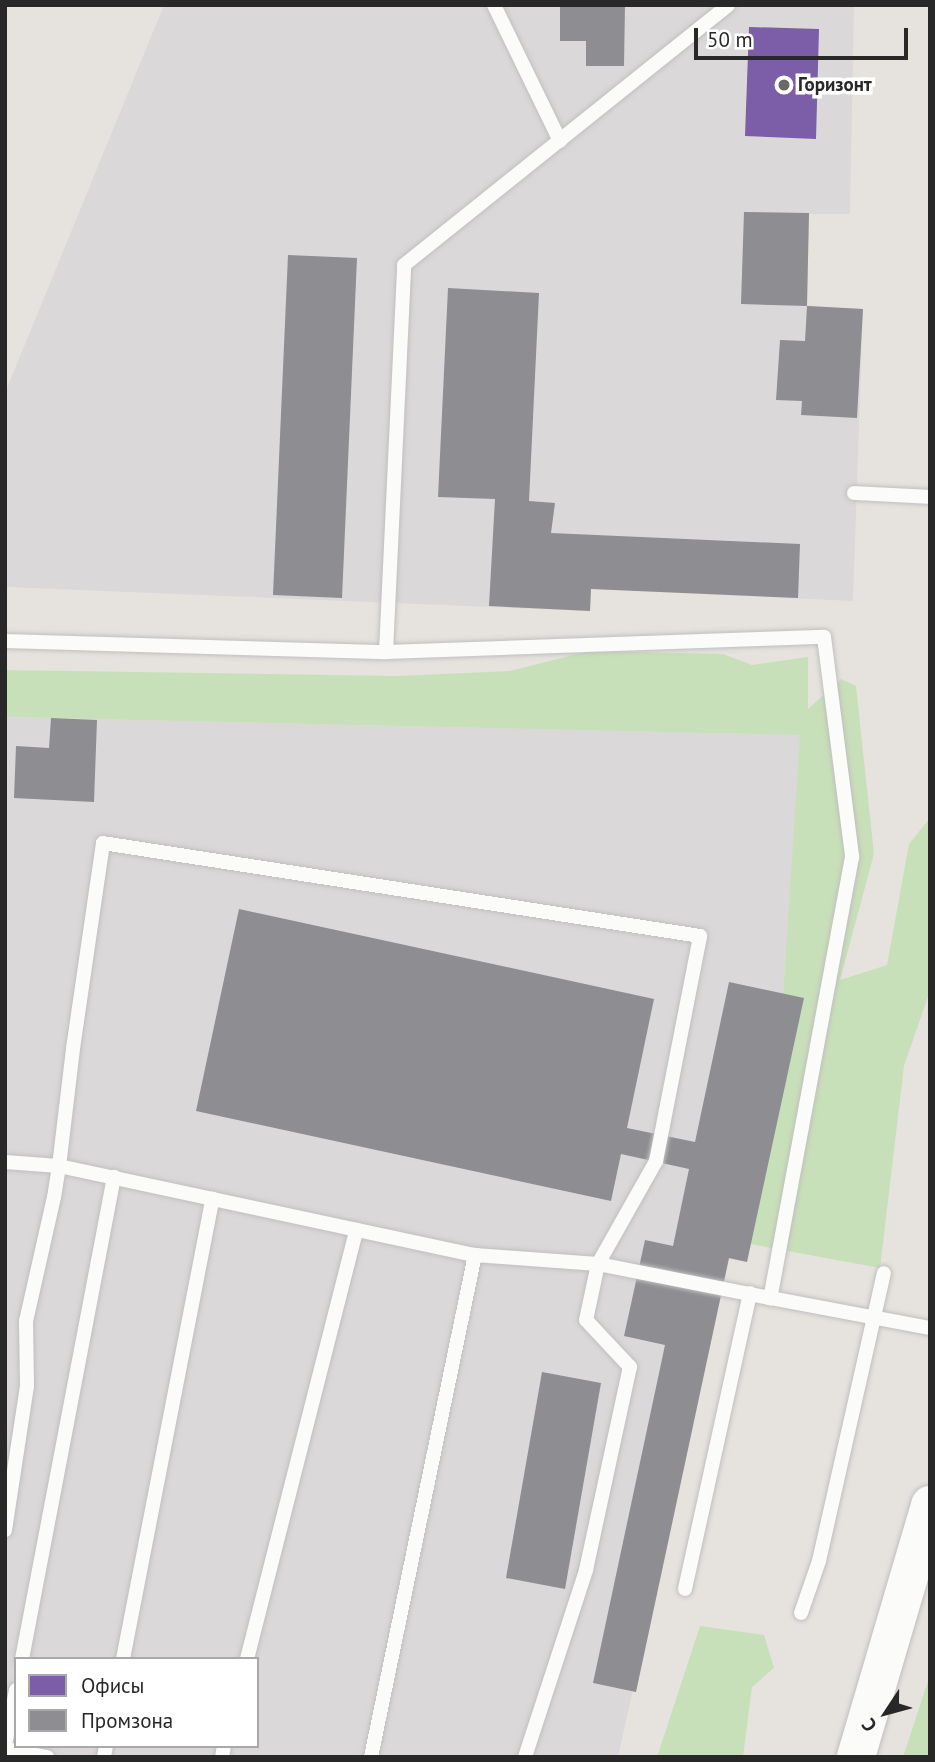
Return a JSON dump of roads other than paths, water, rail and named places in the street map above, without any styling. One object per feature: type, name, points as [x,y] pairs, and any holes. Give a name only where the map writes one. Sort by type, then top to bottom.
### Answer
[{"type":"street","points":[[856,1757],[930,1505]]},
{"type":"lane","points":[[494,5],[560,141]]},
{"type":"lane","points":[[386,652],[404,265],[728,5]]},
{"type":"lane","points":[[854,493],[930,497]]},
{"type":"lane","points":[[5,641],[386,652],[824,637],[852,856],[770,1298]]},
{"type":"lane","points":[[5,1530],[27,1386],[26,1321],[59,1166],[103,843],[700,936],[656,1161],[598,1264],[586,1320],[629,1367],[586,1570],[526,1757]]},
{"type":"lane","points":[[5,1162],[59,1166],[475,1255],[598,1264],[930,1328]]},
{"type":"lane","points":[[22,1657],[114,1177]]},
{"type":"lane","points":[[123,1657],[212,1199]]},
{"type":"lane","points":[[248,1657],[356,1230]]},
{"type":"lane","points":[[372,1757],[475,1255]]},
{"type":"lane","points":[[801,1613],[819,1561],[884,1273]]},
{"type":"lane","points":[[685,1589],[750,1293]]},
{"type":"lane","points":[[14,1700],[5,1747],[47,1757]]},
{"type":"place","name":"Горизонт","points":[[784,85]]}]
